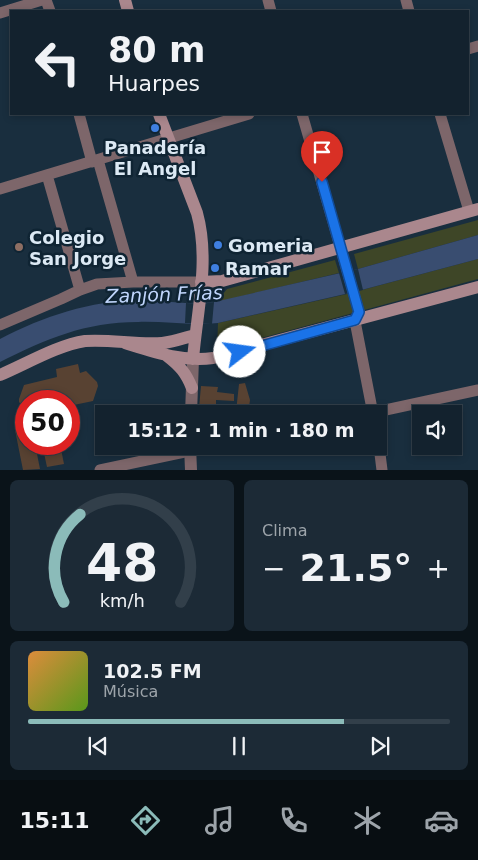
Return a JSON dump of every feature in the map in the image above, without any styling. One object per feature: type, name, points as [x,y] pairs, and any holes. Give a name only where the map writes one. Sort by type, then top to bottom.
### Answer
[{"type":"main road","points":[[159,115],[198,213],[201,227],[203,245],[201,282],[193,359]]},
{"type":"main road","points":[[201,282],[222,281],[473,210]]},
{"type":"main road","points":[[126,343],[167,356],[193,359],[221,357],[478,287]]},
{"type":"main road","points":[[0,376],[59,349],[78,343],[100,341],[167,343],[196,329]]},
{"type":"main road","points":[[167,356],[181,367],[187,375],[192,388]]},
{"type":"street","points":[[0,12],[42,0]]},
{"type":"street","points":[[79,115],[134,282]]},
{"type":"street","points":[[0,189],[245,115]]},
{"type":"street","points":[[302,115],[359,312],[355,320],[370,405]]},
{"type":"street","points":[[440,115],[473,210]]},
{"type":"street","points":[[46,175],[80,290]]},
{"type":"street","points":[[0,325],[97,284],[201,282]]},
{"type":"street","points":[[191,405],[193,359]]},
{"type":"street","points":[[387,410],[478,390]]},
{"type":"street","points":[[100,470],[164,455]]},
{"type":"street","points":[[190,455],[191,470]]},
{"type":"street","points":[[380,455],[382,470]]},
{"type":"green space","points":[[478,220],[478,235],[358,269],[354,254]]},
{"type":"green space","points":[[478,259],[478,279],[217,350],[218,323],[347,294]]},
{"type":"green space","points":[[335,260],[339,273],[217,302],[227,289]]},
{"type":"water","points":[[478,235],[478,259],[354,292],[218,323],[138,322],[101,325],[66,333],[0,362],[0,339],[33,323],[68,311],[121,301],[214,302],[358,269]]},
{"type":"pier","points":[[358,269],[363,290],[345,294],[339,273]]},
{"type":"pier","points":[[214,302],[212,324],[185,323],[186,303],[202,304]]},
{"type":"building","points":[[78,364],[80,373],[86,371],[97,382],[98,386],[93,401],[80,404],[80,390],[22,390],[24,385],[57,377],[56,369]]},
{"type":"building","points":[[245,383],[250,400],[249,405],[237,405],[239,384]]},
{"type":"building","points":[[201,386],[218,387],[217,392],[234,394],[234,401],[216,400],[216,405],[199,405]]},
{"type":"building","points":[[20,455],[37,455],[40,469],[23,470]]},
{"type":"building","points":[[44,455],[62,455],[64,464],[47,467]]},
{"type":"place","name":"Panadería El Angel","points":[[155,128]]},
{"type":"place","name":"Gomeria","points":[[218,245]]},
{"type":"place","name":"Colegio San Jorge","points":[[19,247]]},
{"type":"place","name":"Ramar","points":[[215,268]]},
{"type":"route","points":[[240,352],[355,320],[359,312],[322,182]]},
{"type":"water label","name":"Zanjón Frías","points":[[164,294]]}]
